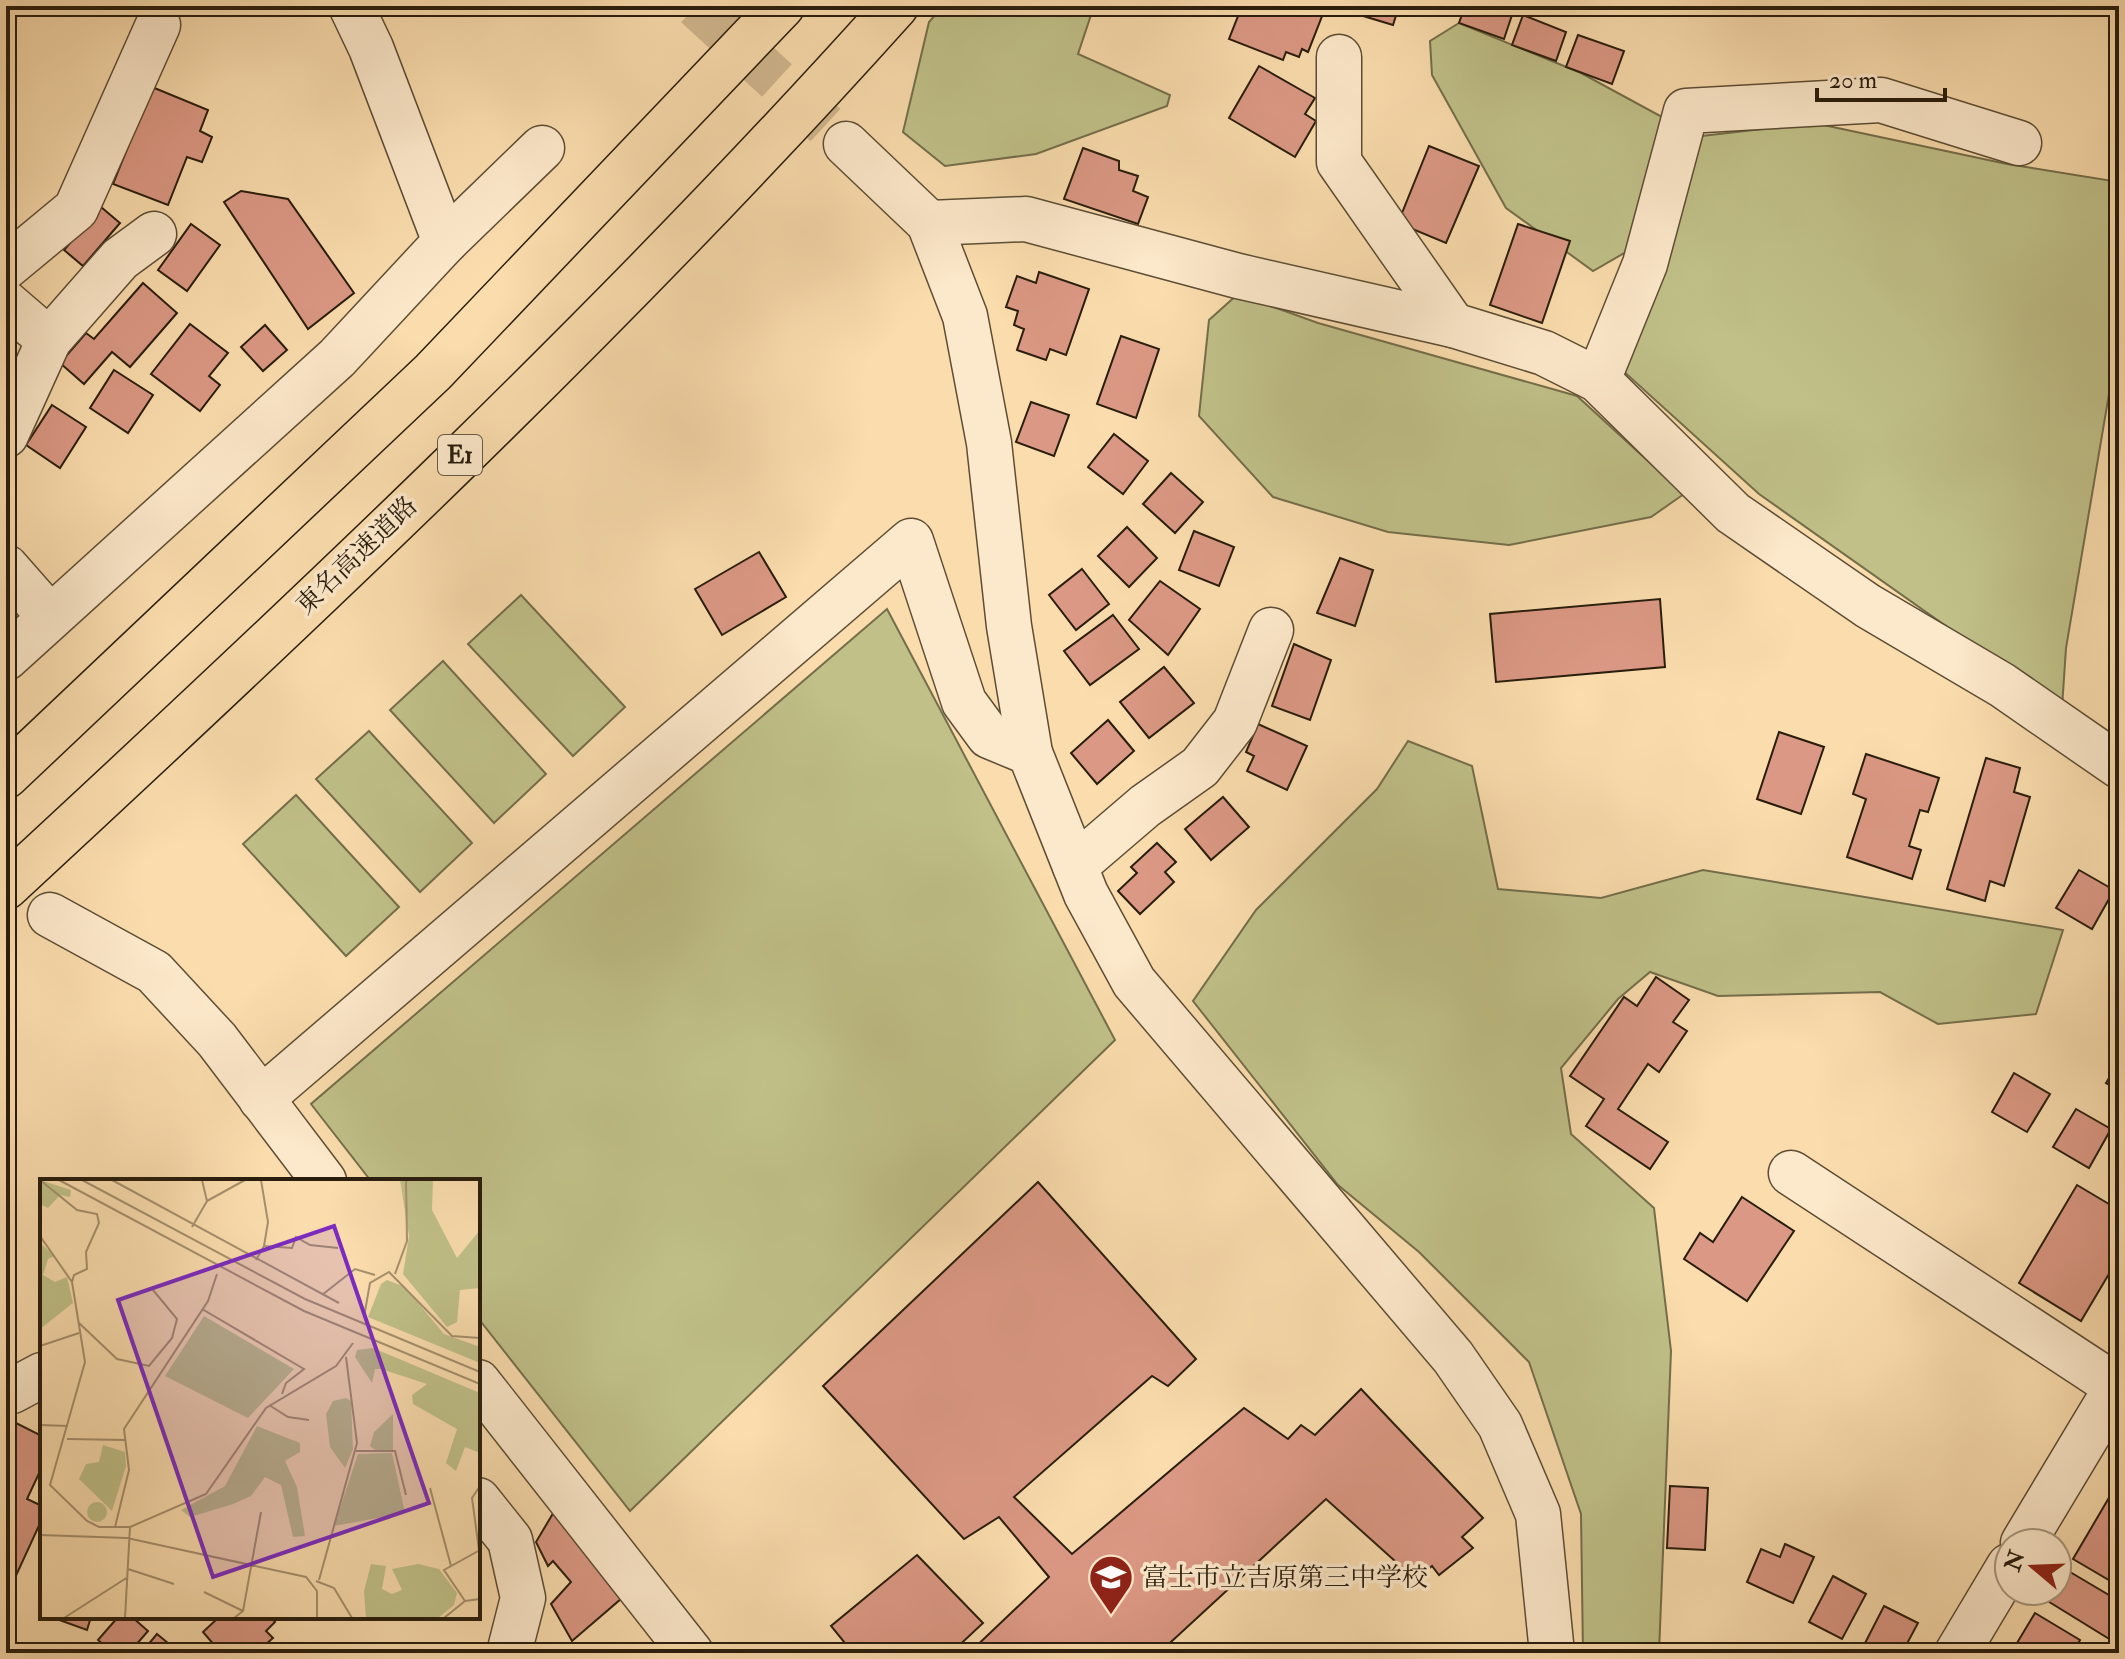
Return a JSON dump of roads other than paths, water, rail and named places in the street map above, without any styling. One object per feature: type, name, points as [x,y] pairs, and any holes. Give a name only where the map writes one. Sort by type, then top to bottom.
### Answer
[{"type":"highway","points":[[6,776],[433,372],[782,6]]},
{"type":"highway","name":"東名高速道路","points":[[6,887],[170,735],[510,407],[801,112],[896,6]]},
{"type":"street","points":[[351,6],[371,48],[445,242]]},
{"type":"street","points":[[6,267],[76,209],[158,25]]},
{"type":"street","points":[[1339,57],[1339,162],[1453,325]]},
{"type":"street","points":[[1598,380],[1645,264],[1686,111],[1881,100],[2019,143]]},
{"type":"street","points":[[846,144],[929,223],[965,316],[987,429],[1009,626],[1030,753],[1086,894],[1134,982],[1453,1357],[1500,1425],[1538,1514],[1552,1653]]},
{"type":"street","points":[[6,658],[337,358],[445,242],[542,148]]},
{"type":"street","points":[[929,223],[1026,219],[1238,276],[1453,325],[1544,353],[1598,380],[1733,513],[1868,606],[2002,685],[2119,766]]},
{"type":"street","points":[[6,435],[49,340],[120,259],[154,234]]},
{"type":"street","points":[[6,303],[49,340]]},
{"type":"street","points":[[261,1099],[911,541],[964,702],[989,736],[1030,753]]},
{"type":"street","points":[[6,567],[50,617]]},
{"type":"street","points":[[1075,866],[1145,806],[1200,767],[1235,722],[1271,630]]},
{"type":"street","points":[[50,915],[154,972],[217,1040],[322,1179]]},
{"type":"street","points":[[1791,1173],[2118,1386],[2033,1527]]},
{"type":"street","points":[[480,1385],[691,1653]]},
{"type":"street","points":[[480,1502],[510,1540],[523,1598],[509,1653]]},
{"type":"street","points":[[1957,1653],[1993,1593]]},
{"type":"tunnel","points":[[696,6],[846,144]]},
{"type":"place","name":"富士市立吉原第三中学校","points":[[1111,1616]]}]
